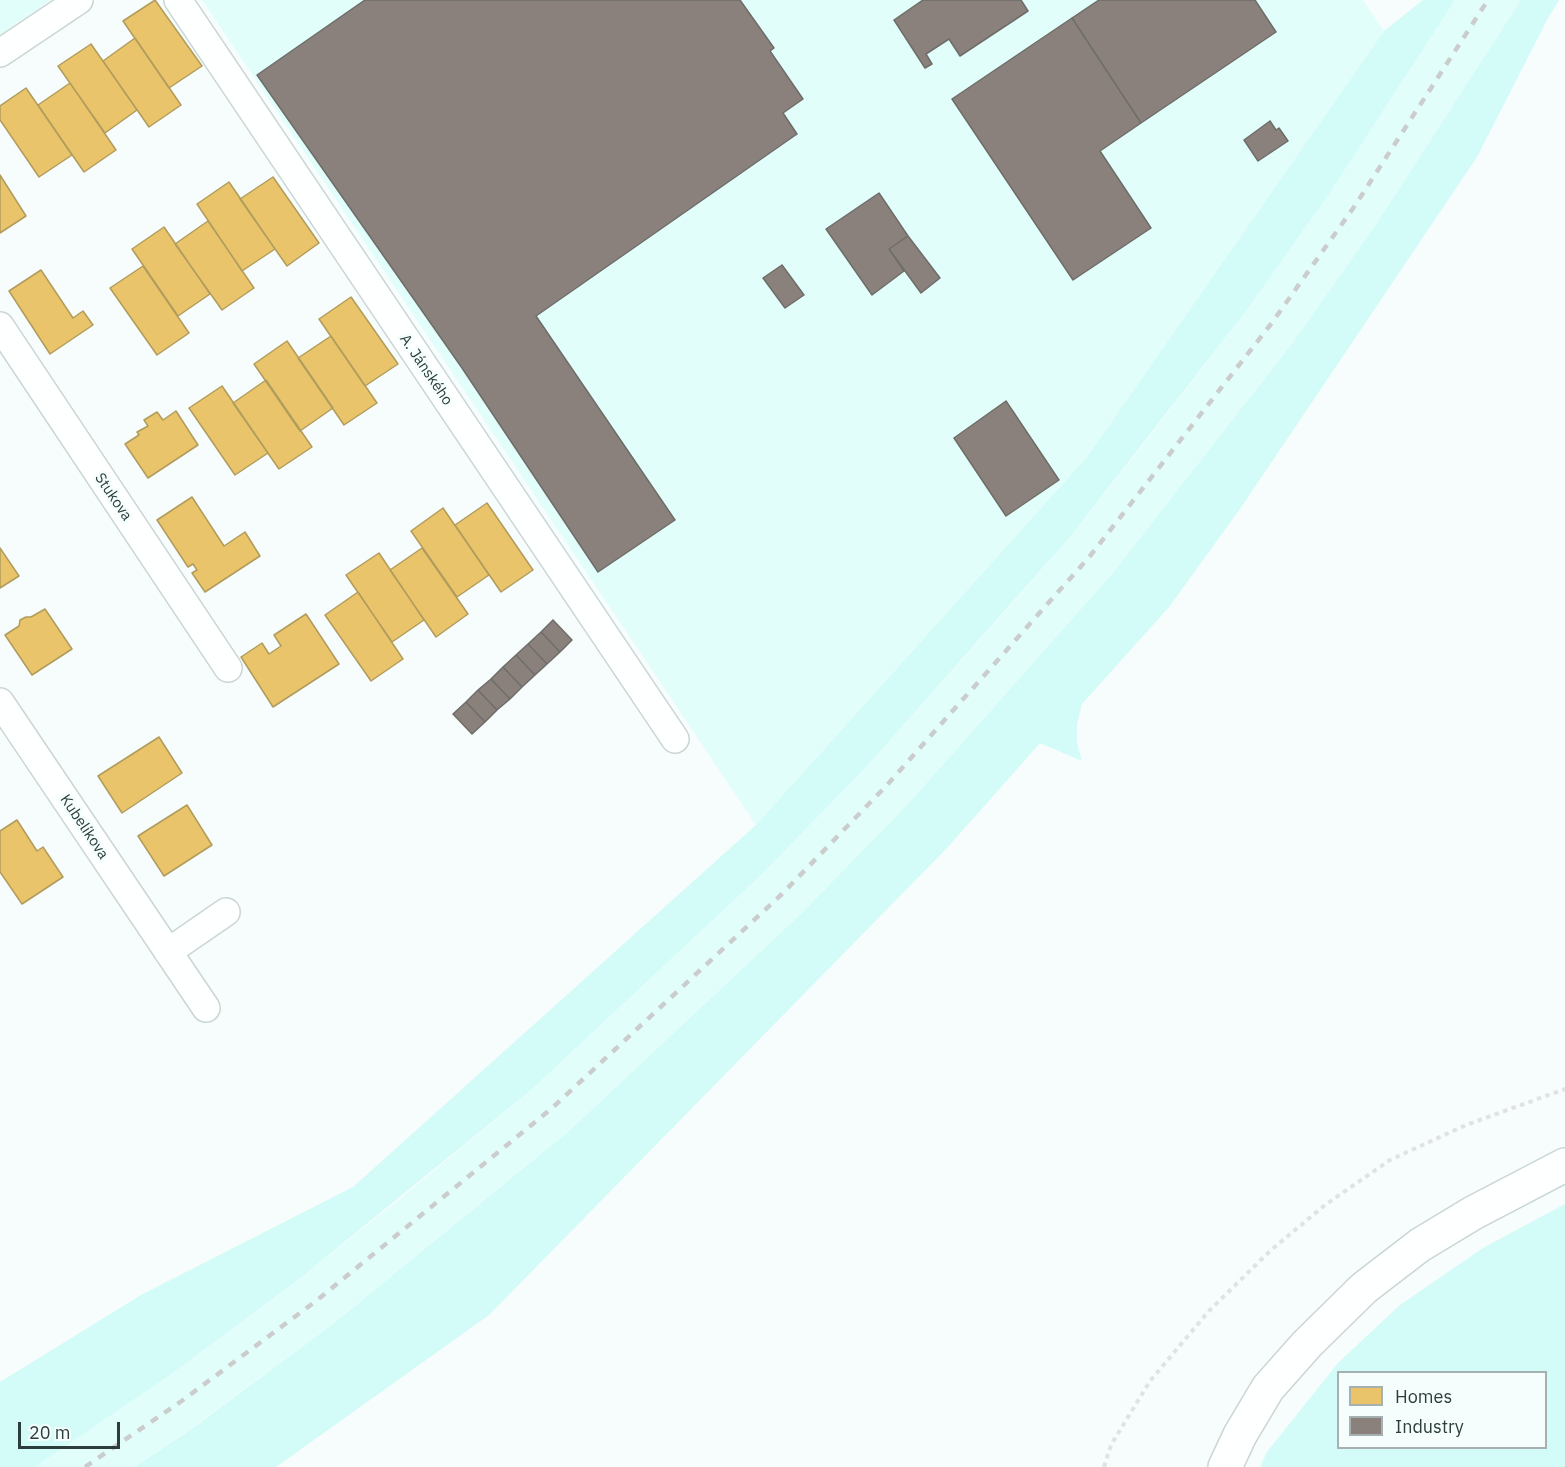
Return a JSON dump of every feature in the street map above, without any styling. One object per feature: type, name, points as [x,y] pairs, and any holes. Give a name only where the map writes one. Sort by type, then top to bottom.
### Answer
[{"type":"highway","points":[[1225,1467],[1240,1435],[1268,1388],[1314,1336],[1364,1288],[1429,1240],[1473,1213],[1565,1165]]},
{"type":"street","points":[[0,53],[79,0]]},
{"type":"street","name":"A. Jánského","points":[[178,0],[675,739]]},
{"type":"street","name":"Stukova","points":[[0,326],[228,668]]},
{"type":"street","name":"Kubelíkova","points":[[0,702],[206,1008]]},
{"type":"street","points":[[168,952],[226,912]]},
{"type":"path","points":[[1104,1467],[1111,1445],[1149,1381],[1209,1311],[1270,1251],[1325,1205],[1390,1160],[1466,1125],[1565,1089]]},
{"type":"shaded area","points":[[0,0],[50,0],[0,35]]},
{"type":"shaded area","points":[[202,0],[1363,0],[1384,31],[1087,457],[756,825]]},
{"type":"shaded area","points":[[1423,0],[1455,0],[1331,191],[1249,307],[1069,538],[867,766],[762,874],[532,1089],[299,1279],[167,1377],[35,1467],[0,1467],[0,1382],[141,1295],[353,1187],[756,825],[1087,457],[1384,31]]},
{"type":"shaded area","points":[[1455,0],[1521,0],[1377,223],[1294,341],[1112,574],[908,804],[802,913],[569,1131],[333,1324],[199,1423],[135,1467],[35,1467],[167,1377],[299,1279],[532,1089],[762,874],[867,766],[1069,538],[1249,307],[1331,191]]},
{"type":"shaded area","points":[[1521,0],[1559,0],[1477,157],[1242,506],[1169,607],[1082,704],[1077,724],[1077,743],[1082,761],[1040,743],[947,848],[489,1315],[276,1467],[135,1467],[200,1423],[333,1324],[569,1131],[802,913],[908,804],[1112,574],[1294,341],[1377,223]]},
{"type":"shaded area","points":[[1565,1204],[1565,1467],[1260,1467],[1267,1452],[1338,1363],[1400,1305],[1483,1248]]},
{"type":"building: Homes","points":[[155,0],[202,66],[169,88],[123,21]]},
{"type":"building: Homes","points":[[135,38],[181,105],[149,127],[103,61]]},
{"type":"building: Homes","points":[[91,44],[137,110],[105,133],[58,66]]},
{"type":"building: Homes","points":[[70,83],[116,150],[84,172],[38,105]]},
{"type":"building: Homes","points":[[26,88],[72,155],[39,177],[0,120],[0,106]]},
{"type":"building: Homes","points":[[0,175],[26,216],[0,233]]},
{"type":"building: Homes","points":[[273,177],[319,243],[287,266],[240,199]]},
{"type":"building: Homes","points":[[229,182],[275,249],[242,271],[197,204]]},
{"type":"building: Homes","points":[[208,221],[254,288],[222,310],[175,244]]},
{"type":"building: Homes","points":[[164,227],[210,294],[178,316],[132,249]]},
{"type":"building: Homes","points":[[143,266],[189,333],[157,355],[110,288]]},
{"type":"building: Homes","points":[[41,270],[73,318],[83,311],[93,325],[50,354],[9,291]]},
{"type":"building: Homes","points":[[351,297],[398,364],[365,386],[319,319]]},
{"type":"building: Homes","points":[[331,336],[377,403],[344,425],[298,358]]},
{"type":"building: Homes","points":[[287,341],[333,408],[300,431],[254,364]]},
{"type":"building: Homes","points":[[266,380],[312,447],[279,469],[233,403]]},
{"type":"building: Homes","points":[[222,386],[268,453],[235,475],[189,408]]},
{"type":"building: Homes","points":[[176,411],[198,445],[148,478],[125,444],[139,435],[137,432],[148,426],[144,420],[157,412],[163,420]]},
{"type":"building: Homes","points":[[192,497],[224,546],[245,532],[260,556],[205,592],[192,573],[197,570],[193,564],[188,567],[157,520]]},
{"type":"building: Homes","points":[[487,503],[533,570],[501,592],[455,525]]},
{"type":"building: Homes","points":[[443,508],[489,575],[457,597],[411,531]]},
{"type":"building: Homes","points":[[0,548],[19,576],[0,588]]},
{"type":"building: Homes","points":[[422,548],[468,614],[436,637],[390,570]]},
{"type":"building: Homes","points":[[379,553],[424,620],[392,642],[346,575]]},
{"type":"building: Homes","points":[[358,592],[403,659],[371,681],[325,615]]},
{"type":"building: Homes","points":[[45,609],[72,649],[32,675],[5,635],[19,626],[20,620]]},
{"type":"building: Homes","points":[[306,614],[339,664],[273,707],[241,657],[262,643],[269,654],[281,646],[274,635]]},
{"type":"building: Homes","points":[[159,737],[182,773],[122,813],[98,776]]},
{"type":"building: Homes","points":[[187,805],[212,845],[164,876],[138,836]]},
{"type":"building: Homes","points":[[17,820],[37,851],[43,847],[63,877],[22,904],[0,872],[0,831]]},
{"type":"building: Industry","points":[[365,0],[740,0],[774,48],[770,51],[803,99],[783,113],[797,134],[536,316],[675,520],[598,572],[462,368],[257,75]]},
{"type":"building: Industry","points":[[923,0],[1021,0],[1028,11],[960,56],[949,39],[926,54],[932,64],[925,68],[894,20]]},
{"type":"building: Industry","points":[[1099,0],[1255,0],[1276,32],[1141,123],[1072,18]]},
{"type":"building: Industry","points":[[1072,18],[1141,123],[1100,151],[1151,228],[1073,280],[952,99]]},
{"type":"building: Industry","points":[[1270,121],[1276,130],[1279,128],[1288,141],[1258,161],[1244,140]]},
{"type":"building: Industry","points":[[879,193],[908,236],[889,249],[904,271],[872,295],[826,229]]},
{"type":"building: Industry","points":[[908,236],[940,278],[921,293],[889,249]]},
{"type":"building: Industry","points":[[782,265],[804,295],[785,308],[763,278]]},
{"type":"building: Industry","points":[[1006,401],[1059,480],[1006,516],[954,438]]},
{"type":"building: Industry","points":[[553,620],[572,640],[560,652],[541,632]]},
{"type":"building: Industry","points":[[541,632],[560,652],[547,664],[528,644]]},
{"type":"building: Industry","points":[[528,644],[547,664],[535,675],[516,655]]},
{"type":"building: Industry","points":[[516,655],[535,675],[522,687],[503,667]]},
{"type":"building: Industry","points":[[503,667],[522,687],[510,699],[491,679]]},
{"type":"building: Industry","points":[[491,679],[510,699],[497,710],[478,690]]},
{"type":"building: Industry","points":[[478,690],[497,710],[485,722],[466,702]]},
{"type":"building: Industry","points":[[466,702],[485,722],[472,734],[453,714]]},
{"type":"railway","points":[[85,1467],[183,1400],[316,1301],[551,1109],[782,894],[887,785],[1090,556],[1271,324],[1354,207],[1488,0]]}]
